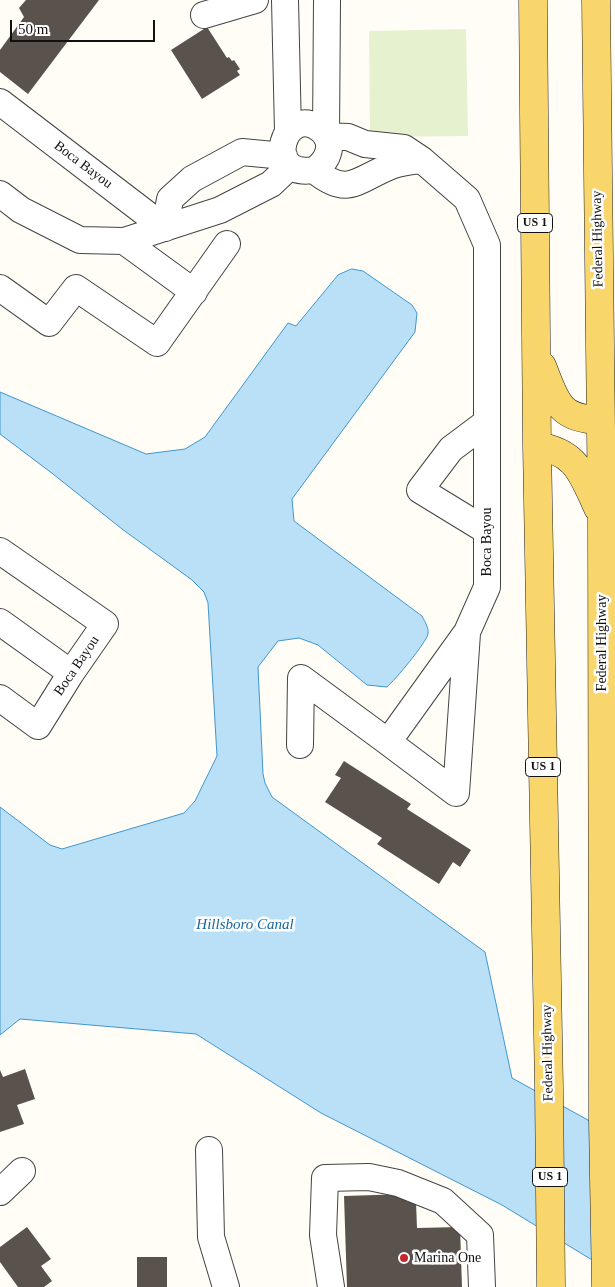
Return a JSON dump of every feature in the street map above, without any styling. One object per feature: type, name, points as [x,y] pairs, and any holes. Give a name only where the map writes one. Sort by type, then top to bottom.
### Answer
[{"type":"main road","name":"Federal Highway","points":[[533,0],[536,446],[551,1276]]},
{"type":"main road","name":"Federal Highway","points":[[596,0],[602,517],[603,1121],[606,1287]]},
{"type":"main road","points":[[536,351],[556,402],[569,414],[582,420],[600,420]]},
{"type":"main road","points":[[536,446],[551,448],[564,454],[580,470],[602,517]]},
{"type":"street","points":[[204,16],[255,0]]},
{"type":"street","points":[[285,0],[294,156]]},
{"type":"street","name":"Boca Bayou","points":[[326,136],[327,0]]},
{"type":"street","name":"Boca Bayou","points":[[0,102],[165,228]]},
{"type":"street","name":"Boca Bayou","points":[[0,194],[21,210],[80,240],[124,241],[220,210],[271,184],[294,156],[294,127],[308,124],[322,130],[329,144],[329,152],[321,166],[294,156]]},
{"type":"street","name":"Boca Bayou","points":[[326,136],[348,137],[365,144],[404,148],[422,160],[467,199],[487,245],[487,587],[467,632],[388,742]]},
{"type":"street","points":[[165,228],[170,199],[192,179],[242,152],[294,156],[327,181],[339,185],[355,183],[394,164],[422,160]]},
{"type":"street","points":[[124,241],[194,292]]},
{"type":"street","points":[[0,288],[48,323],[76,288],[157,344],[227,244]]},
{"type":"street","points":[[487,422],[451,449],[420,490],[487,531]]},
{"type":"street","name":"Boca Bayou","points":[[0,551],[106,624],[71,673],[38,726],[0,698]]},
{"type":"street","points":[[0,622],[71,673]]},
{"type":"street","points":[[300,745],[301,678],[456,793],[467,632]]},
{"type":"street","points":[[209,1150],[211,1237],[226,1287]]},
{"type":"street","points":[[0,1192],[22,1171]]},
{"type":"street","points":[[331,1287],[323,1235],[325,1178],[368,1177],[398,1183],[443,1201],[480,1235],[482,1287]]},
{"type":"green space","points":[[466,29],[468,136],[370,137],[369,31]]},
{"type":"water","name":"Hillsboro Canal","points":[[352,269],[363,271],[412,305],[417,313],[415,332],[292,499],[294,521],[422,616],[428,634],[403,670],[387,687],[367,685],[318,645],[299,638],[278,641],[258,667],[265,783],[272,797],[485,952],[512,1078],[615,1135],[615,1274],[502,1205],[321,1113],[196,1034],[20,1019],[0,1035],[0,807],[50,845],[62,849],[184,813],[195,801],[217,756],[208,603],[204,592],[192,580],[122,529],[0,434],[0,392],[146,454],[185,449],[205,437],[288,323],[296,326],[338,275]]},
{"type":"building","points":[[26,0],[99,0],[28,94],[0,72],[0,50],[24,17],[19,8]]},
{"type":"building","points":[[207,27],[227,58],[229,57],[232,61],[234,60],[240,69],[237,71],[240,75],[202,99],[171,50]]},
{"type":"building","points":[[344,761],[411,804],[407,809],[471,850],[460,867],[453,862],[439,884],[377,844],[382,838],[325,802],[341,778],[335,775]]},
{"type":"building","points":[[25,1069],[35,1099],[17,1105],[24,1124],[0,1132],[0,1070],[3,1077]]},
{"type":"building","name":"Marina One","points":[[407,1194],[407,1202],[416,1202],[417,1228],[460,1227],[462,1287],[347,1287],[344,1196]]},
{"type":"building","points":[[27,1227],[51,1259],[41,1266],[52,1281],[44,1287],[18,1287],[0,1262],[0,1247]]},
{"type":"building","points":[[137,1257],[167,1257],[167,1287],[137,1287]]},
{"type":"place","name":"Marina One","points":[[404,1258]]}]
